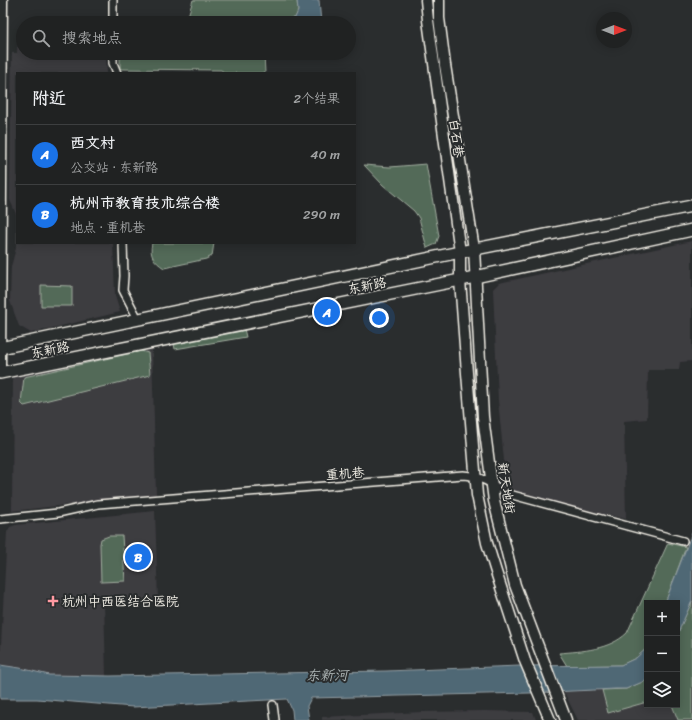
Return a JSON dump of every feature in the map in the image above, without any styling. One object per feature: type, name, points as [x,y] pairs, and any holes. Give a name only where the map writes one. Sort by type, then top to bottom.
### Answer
[{"type":"main road","points":[[0,372],[2,0]]},
{"type":"main road","name":"白石巷","points":[[426,0],[460,252],[460,280]]},
{"type":"main road","name":"白石巷","points":[[439,0],[439,18],[445,65],[474,249]]},
{"type":"main road","name":"东新路","points":[[0,348],[474,249],[692,206]]},
{"type":"main road","name":"东新路","points":[[0,372],[460,280],[692,230]]},
{"type":"main road","name":"新天地街","points":[[474,249],[474,277],[484,417],[494,501],[515,585],[566,720]]},
{"type":"main road","points":[[460,280],[477,495],[487,543],[525,661],[550,720]]},
{"type":"street","points":[[113,0],[113,16]]},
{"type":"street","points":[[113,60],[117,72]]},
{"type":"street","points":[[123,244],[123,290],[138,319]]},
{"type":"street","name":"重机巷","points":[[0,519],[58,513],[98,504],[463,475],[475,476],[492,483],[505,493],[683,540]]},
{"type":"street","points":[[273,705],[275,720]]},
{"type":"shaded area","points":[[12,46],[16,46],[16,60],[106,60],[107,72],[16,72],[16,214],[10,200]]},
{"type":"shaded area","points":[[692,241],[692,361],[680,362],[679,370],[648,370],[647,419],[624,421],[626,519],[510,493],[507,490],[498,400],[493,289],[499,283]]},
{"type":"shaded area","points":[[16,244],[113,244],[115,296],[120,312],[31,333],[19,326],[10,301],[11,267]]},
{"type":"shaded area","points":[[152,350],[156,495],[12,511],[13,377]]},
{"type":"shaded area","points":[[155,511],[158,602],[104,603],[106,676],[49,675],[0,665],[7,532],[10,527],[16,525]]},
{"type":"shaded area","points":[[602,690],[608,713],[644,703],[644,708],[673,708],[678,720],[578,720],[564,692]]},
{"type":"shaded area","points":[[422,712],[533,712],[536,720],[322,720],[322,717]]},
{"type":"green space","points":[[193,0],[297,0],[298,11],[296,16],[188,16]]},
{"type":"green space","points":[[120,60],[264,60],[265,72],[224,72],[221,70],[120,69]]},
{"type":"green space","points":[[426,164],[439,236],[436,244],[427,248],[419,218],[414,211],[383,185],[364,165],[390,167]]},
{"type":"green space","points":[[152,244],[214,244],[212,256],[206,259],[164,268],[153,258]]},
{"type":"green space","points":[[41,285],[72,286],[72,306],[41,306]]},
{"type":"green space","points":[[244,329],[246,337],[175,349],[174,344]]},
{"type":"green space","points":[[141,351],[148,353],[150,375],[24,406],[21,403],[24,377]]},
{"type":"green space","points":[[109,536],[122,536],[125,581],[101,582],[100,544],[101,539]]},
{"type":"green space","points":[[668,543],[686,547],[666,600],[644,600],[644,651],[636,658],[621,665],[567,666],[559,653],[595,649],[620,639],[627,633]]},
{"type":"green space","points":[[692,601],[692,720],[678,720],[673,708],[680,708],[680,628]]},
{"type":"green space","points":[[644,681],[644,703],[608,713],[602,690],[626,689]]},
{"type":"water","points":[[297,0],[319,0],[320,16],[296,16],[298,11]]},
{"type":"water","points":[[692,533],[692,601],[680,628],[680,600],[666,600]]},
{"type":"water","name":"东新河","points":[[644,651],[644,681],[626,689],[530,693],[311,698],[307,706],[309,720],[293,720],[292,710],[287,699],[133,707],[37,699],[0,699],[0,665],[49,675],[110,676],[621,665],[636,658]]},
{"type":"pier","points":[[0,29],[16,29],[16,53],[0,53]]},
{"type":"place","name":"西文村","points":[[327,312]]},
{"type":"place","name":"杭州市教育技术综合楼","points":[[138,557]]},
{"type":"place","name":"杭州中西医结合医院","points":[[53,601]]}]
